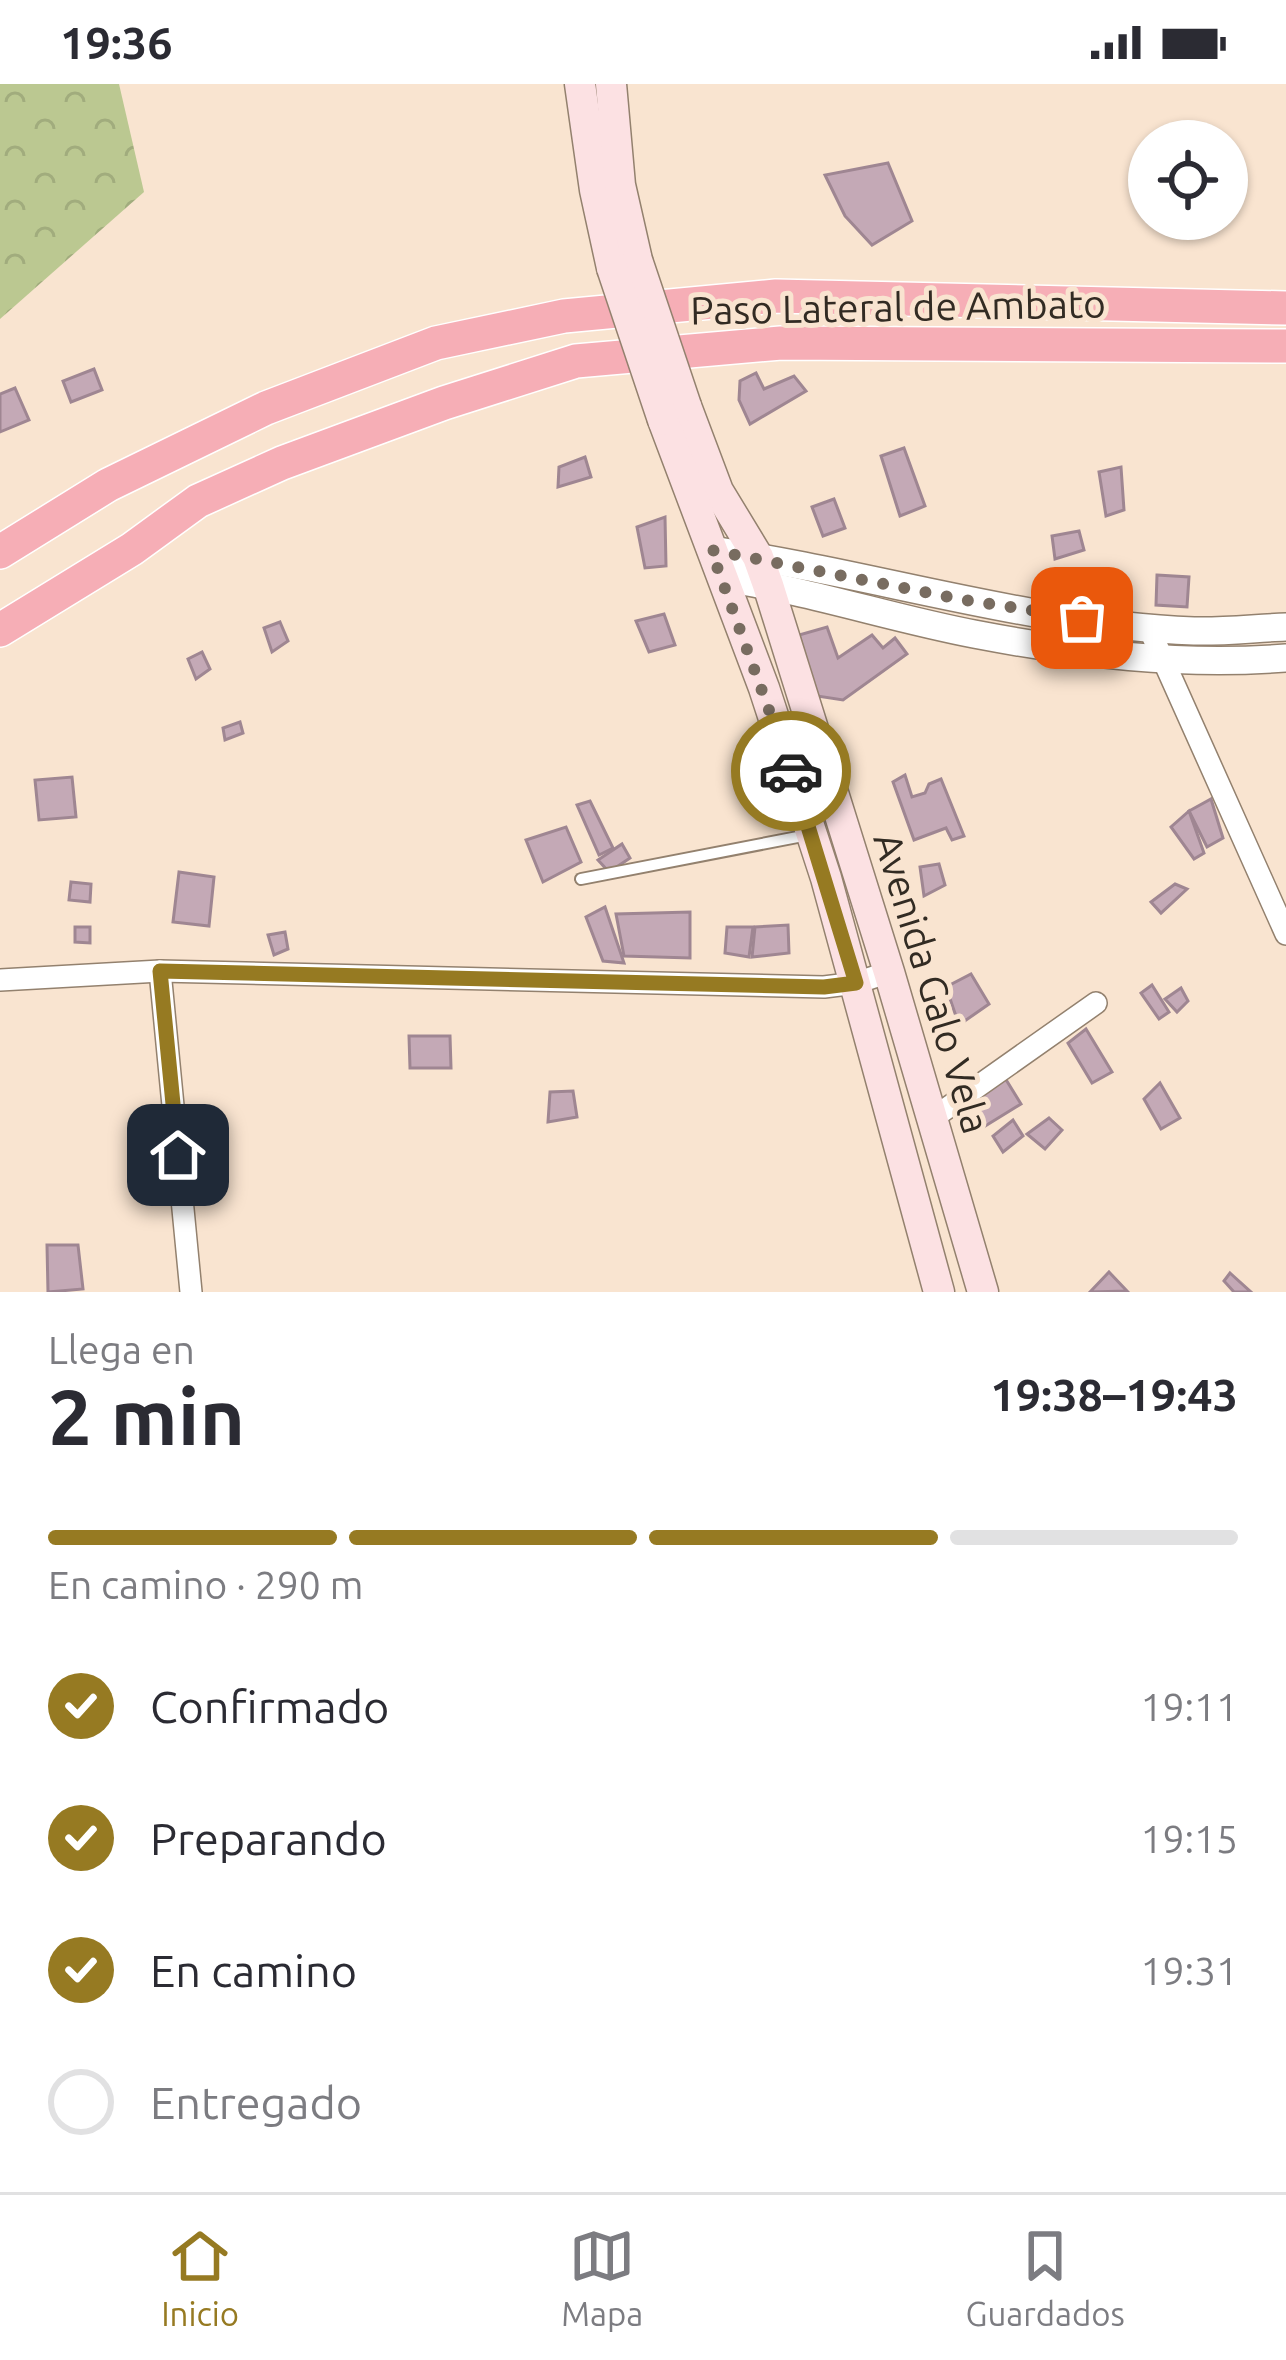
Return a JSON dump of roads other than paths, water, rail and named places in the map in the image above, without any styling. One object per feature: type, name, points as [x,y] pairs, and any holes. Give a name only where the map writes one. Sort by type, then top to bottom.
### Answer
[{"type":"highway","name":"Paso Lateral de Ambato","points":[[0,552],[108,485],[266,408],[436,343],[564,316],[776,296],[1286,308]]},
{"type":"highway","name":"Paso Lateral de Ambato","points":[[0,630],[132,549],[198,501],[282,463],[575,361],[781,343],[1286,346]]},
{"type":"main road","name":"Avenida Galo Vela","points":[[580,84],[595,190],[675,413],[717,564],[812,834],[939,1292]]},
{"type":"main road","name":"Avenida Galo Vela","points":[[611,84],[624,264]]},
{"type":"main road","name":"Avenida Galo Vela","points":[[675,413],[763,571],[889,972],[982,1292]]},
{"type":"street","points":[[717,564],[1148,626],[1195,631],[1286,627]]},
{"type":"street","points":[[763,571],[974,634],[1163,661],[1286,658]]},
{"type":"street","points":[[1148,626],[1286,934]]},
{"type":"street","points":[[0,980],[160,971],[824,987],[889,972]]},
{"type":"street","points":[[160,971],[191,1292]]},
{"type":"street","points":[[933,1118],[1096,1003]]},
{"type":"lane","points":[[581,879],[812,834]]}]
